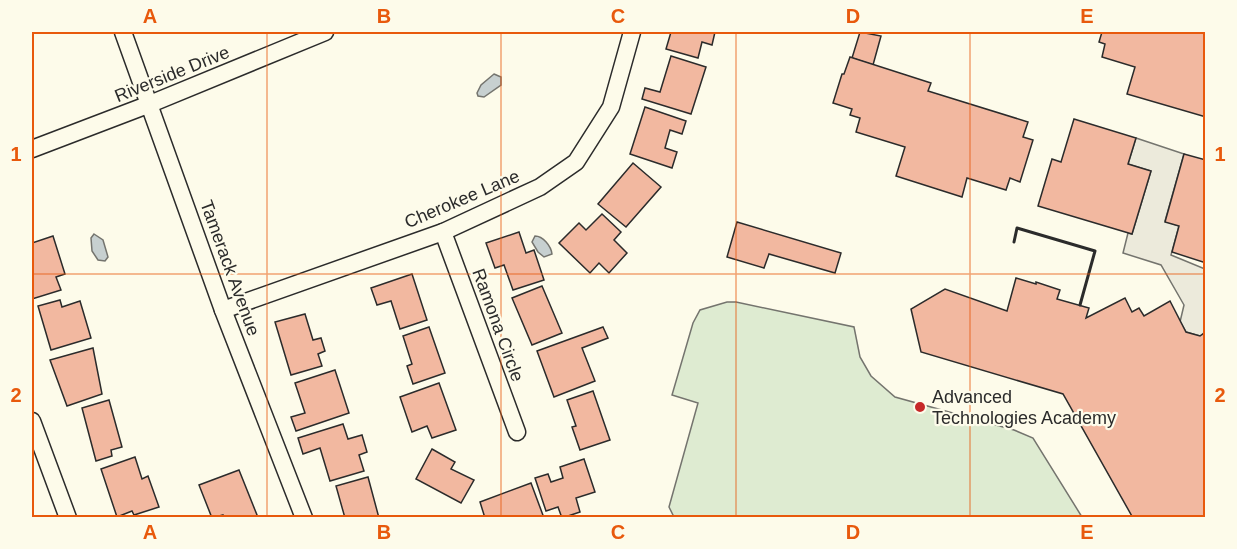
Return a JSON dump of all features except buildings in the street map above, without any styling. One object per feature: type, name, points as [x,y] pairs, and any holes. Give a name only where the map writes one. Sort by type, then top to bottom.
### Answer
[{"type":"street","name":"Tamerack Avenue","points":[[123,32],[223,310],[303,518]]},
{"type":"street","name":"Riverside Drive","points":[[32,149],[150,104],[325,32]]},
{"type":"street","name":"Cherokee Lane","points":[[223,310],[442,232],[540,187],[576,162],[611,107],[632,32]]},
{"type":"street","name":"Ramona Circle","points":[[442,232],[517,432]]},
{"type":"street","points":[[32,421],[68,518]]},
{"type":"green space","points":[[727,302],[854,327],[860,357],[871,376],[895,397],[1014,430],[1033,438],[1082,517],[674,517],[669,507],[698,403],[672,395],[693,323],[700,310]]},
{"type":"shaded area","points":[[494,74],[501,77],[501,85],[484,97],[478,96],[481,85]]},
{"type":"shaded area","points":[[1136,138],[1184,154],[1165,221],[1179,226],[1171,255],[1205,269],[1205,332],[1200,336],[1186,332],[1180,322],[1184,305],[1161,265],[1123,253],[1128,233],[1132,234],[1151,171],[1128,164]]},
{"type":"shaded area","points":[[94,234],[103,240],[108,257],[105,261],[98,260],[92,251],[91,238]]},
{"type":"shaded area","points":[[535,236],[546,242],[552,254],[544,257],[538,252],[532,242]]},
{"type":"wall","points":[[1014,242],[1017,228],[1095,251],[1080,305]]},
{"type":"place","name":"Advanced Technologies Academy","points":[[920,407]]}]
